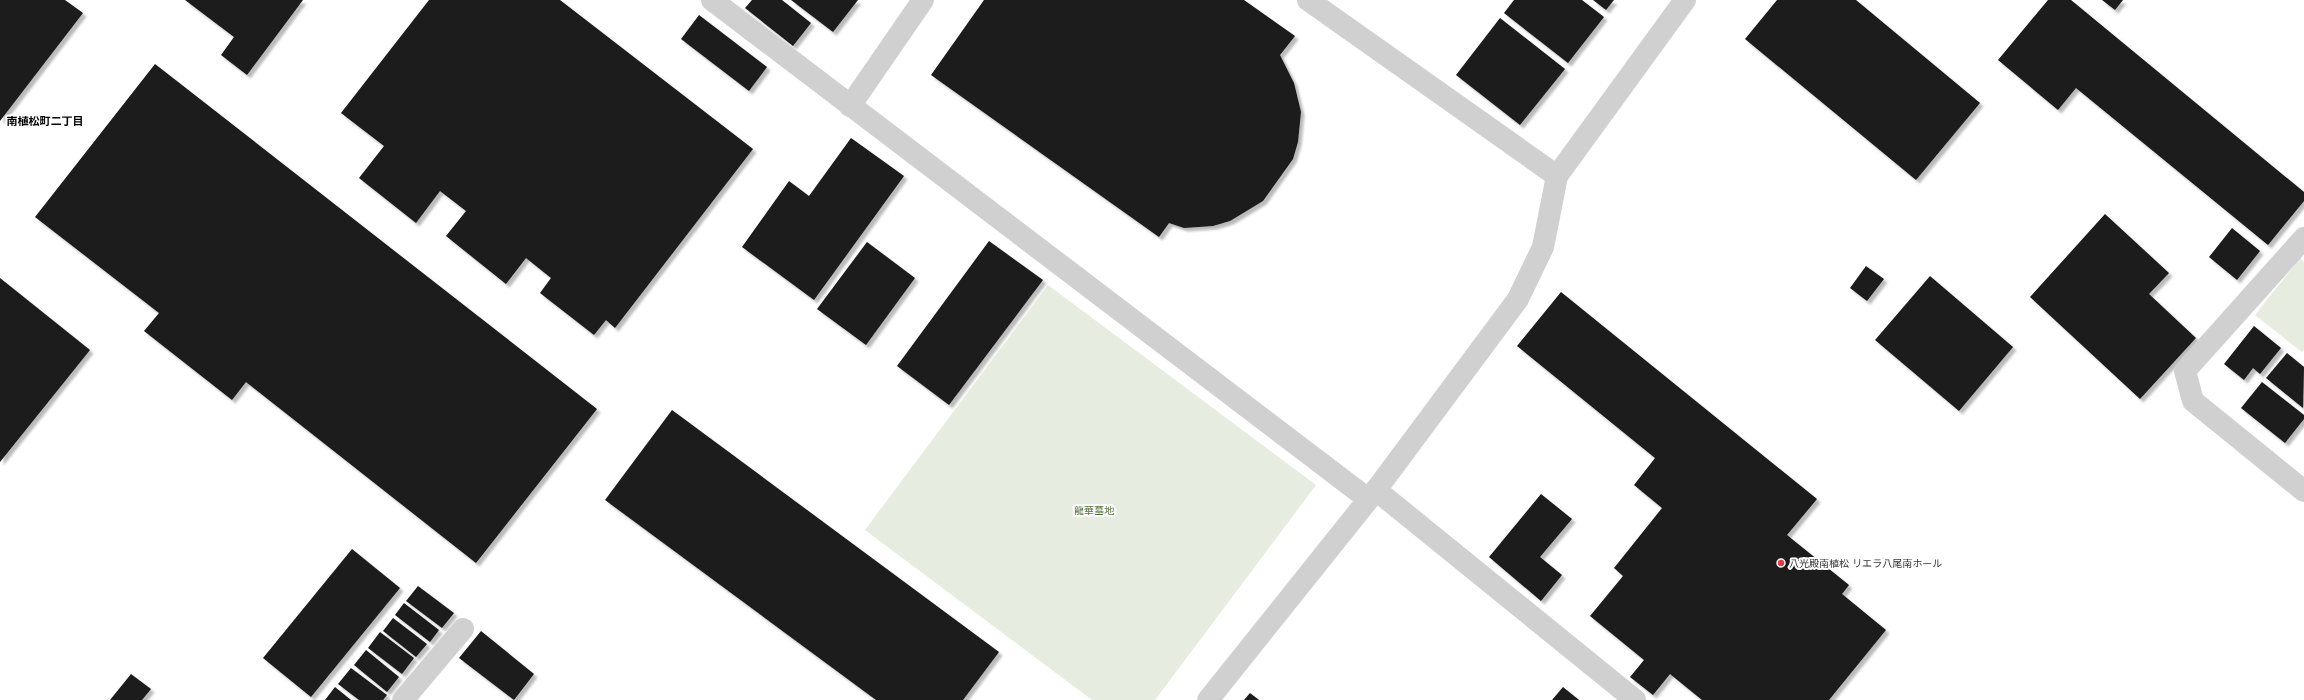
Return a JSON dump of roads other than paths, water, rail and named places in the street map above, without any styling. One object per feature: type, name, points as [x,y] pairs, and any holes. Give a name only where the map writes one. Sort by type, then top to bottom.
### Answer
[{"type":"street","points":[[712,0],[850,106],[1372,494],[1635,700]]},
{"type":"street","points":[[850,106],[923,0]]},
{"type":"street","points":[[1308,0],[1557,176]]},
{"type":"street","points":[[1208,700],[1372,494],[1518,299],[1543,247],[1557,176],[1685,0]]},
{"type":"street","points":[[2302,486],[2194,402],[2185,372],[2304,238]]},
{"type":"street","points":[[403,700],[462,629]]},
{"type":"place","name":"八光殿南植松 リエラ八尾南ホール","points":[[1781,563]]},
{"type":"district","name":"南植松町二丁目","points":[[45,121]]},
{"type":"park label","name":"龍華墓地","points":[[1094,510]]}]
